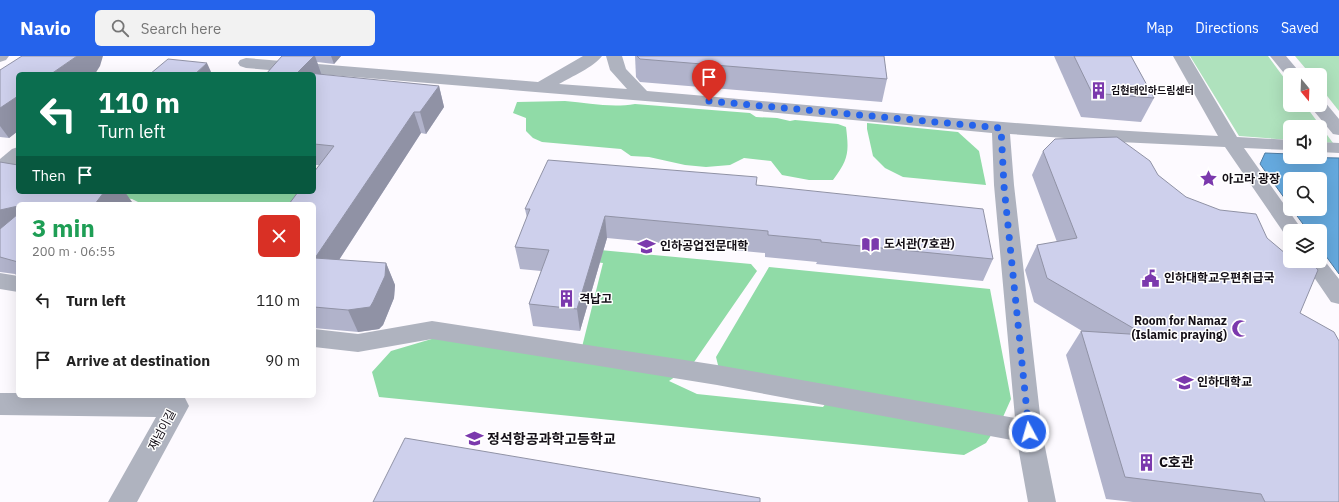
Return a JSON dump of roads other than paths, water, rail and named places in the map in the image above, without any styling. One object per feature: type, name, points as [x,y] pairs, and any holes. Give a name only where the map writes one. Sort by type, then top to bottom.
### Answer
[{"type":"lane","points":[[542,87],[580,66],[594,56]]},
{"type":"lane","points":[[614,56],[618,70],[642,96]]},
{"type":"lane","points":[[1181,56],[1231,143],[1288,224]]},
{"type":"lane","points":[[1278,56],[1288,68]]},
{"type":"lane","points":[[246,63],[542,87],[1001,128],[1119,137],[1283,145]]},
{"type":"lane","points":[[1324,112],[1339,130]]},
{"type":"lane","points":[[1001,128],[1004,186],[1029,432],[1042,502]]},
{"type":"lane","points":[[1327,147],[1339,148]]},
{"type":"lane","points":[[0,169],[16,155]]},
{"type":"lane","points":[[1319,268],[1339,296]]},
{"type":"lane","points":[[0,281],[16,284]]},
{"type":"lane","points":[[316,338],[358,343],[432,330],[717,375],[1029,432]]},
{"type":"lane","name":"재넘이길","points":[[0,404],[176,406],[122,502]]},
{"type":"water","points":[[1265,153],[1283,154],[1283,164],[1327,164],[1327,158],[1339,158],[1339,274],[1327,258],[1327,224],[1303,224],[1297,216],[1327,216],[1327,172],[1283,172],[1283,196],[1260,164]]},
{"type":"place","name":"김현태인하드림센터","points":[[1098,90]]},
{"type":"place","name":"아고라 광장","points":[[1209,179]]},
{"type":"place","name":"도서관(7호관)","points":[[871,244]]},
{"type":"place","name":"인하공업전문대학","points":[[647,246]]},
{"type":"place","name":"인하대학교우편취급국","points":[[1151,278]]},
{"type":"place","name":"격납고","points":[[566,299]]},
{"type":"place","name":"Room for Namaz (Islamic praying)","points":[[1240,328]]},
{"type":"place","name":"인하대학교","points":[[1184,382]]},
{"type":"place","name":"정석항공과학고등학교","points":[[474,439]]},
{"type":"place","name":"C호관","points":[[1146,462]]}]
